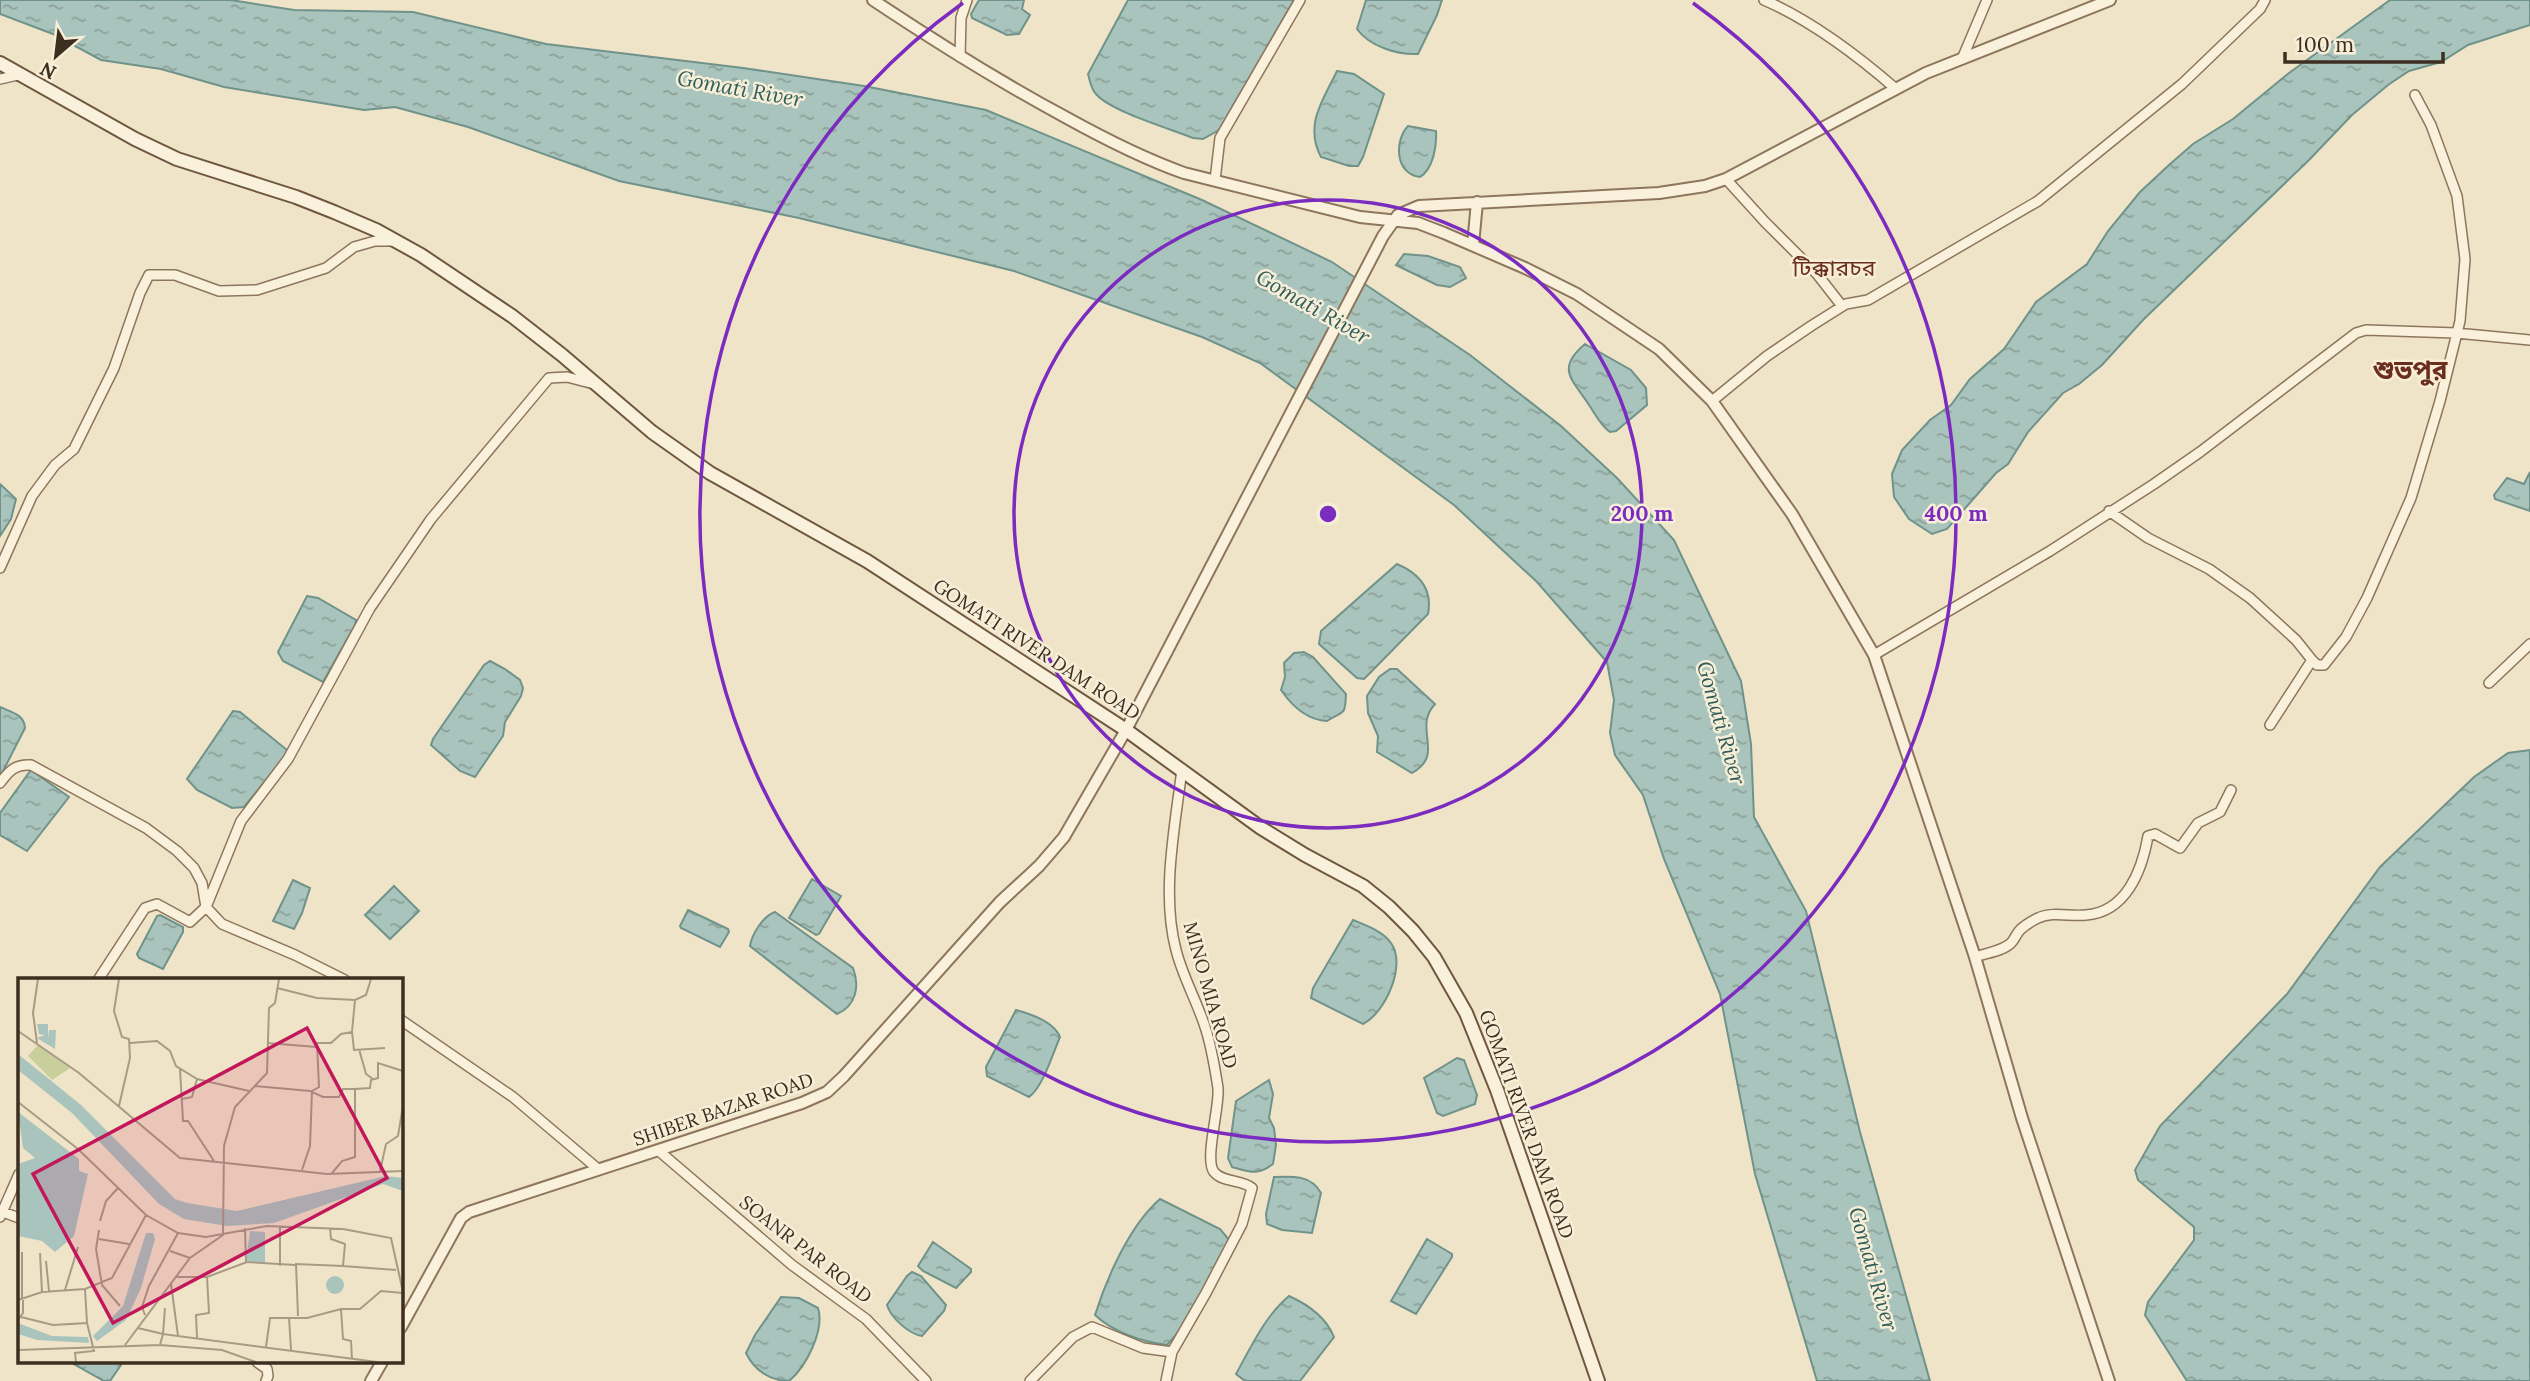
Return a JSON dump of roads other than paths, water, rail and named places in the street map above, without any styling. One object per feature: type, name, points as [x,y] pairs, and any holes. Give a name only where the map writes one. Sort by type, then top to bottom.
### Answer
[{"type":"main road","name":"GOMATI RIVER DAM ROAD","points":[[0,63],[135,139],[177,159],[296,197],[421,255],[512,316],[652,432],[710,473],[867,561],[1126,730],[1261,828],[1363,886],[1413,931],[1434,957],[1466,1013],[1497,1090],[1598,1381]]},
{"type":"street","points":[[873,0],[960,57],[1126,150],[1184,173],[1360,217],[1418,223],[1577,294],[1660,349],[1712,401],[1792,514],[1874,655],[1975,957],[2022,1118],[2109,1381]]},
{"type":"street","points":[[960,57],[961,18],[967,0]]},
{"type":"street","points":[[1215,180],[1220,138],[1300,0]]},
{"type":"street","points":[[1764,0],[1809,25],[1867,65],[1896,89]]},
{"type":"street","points":[[1962,59],[1987,0]]},
{"type":"street","points":[[1392,221],[1408,209],[1419,206],[1659,193],[1705,187],[1726,179],[1926,73],[2110,0]]},
{"type":"street","points":[[1712,401],[1767,356],[1842,306],[1868,300],[2038,201],[2182,84],[2251,18],[2265,0]]},
{"type":"street","points":[[0,79],[22,74]]},
{"type":"street","points":[[2109,511],[2140,533],[2209,569],[2250,598],[2296,640],[2317,664],[2323,665],[2346,637],[2367,598],[2411,498],[2440,401],[2462,306],[2465,270],[2457,196],[2431,125],[2415,95]]},
{"type":"street","points":[[1726,179],[1817,274],[1842,306]]},
{"type":"street","points":[[1473,246],[1477,202]]},
{"type":"street","name":"SHIBER BAZAR ROAD","points":[[402,1325],[461,1218],[469,1212],[802,1103],[827,1092],[1000,902],[1053,851],[1074,821],[1126,730],[1392,221]]},
{"type":"street","points":[[0,568],[32,496],[55,465],[74,449],[114,368],[149,275],[175,275],[219,291],[257,290],[326,268],[354,247],[375,241],[397,242]]},
{"type":"street","points":[[1874,655],[2050,551],[2200,452],[2356,333],[2366,330],[2456,333],[2530,340]]},
{"type":"street","points":[[99,978],[145,908],[158,904],[190,922],[206,907],[242,821],[288,759],[370,608],[430,519],[549,377],[567,377],[598,386]]},
{"type":"street","points":[[2489,683],[2530,644]]},
{"type":"street","points":[[2270,724],[2312,660]]},
{"type":"street","points":[[0,783],[12,768],[22,764],[31,765],[146,828],[177,851],[194,868],[202,883],[206,907],[222,924],[341,978]]},
{"type":"street","name":"MINO MIA ROAD","points":[[1166,1381],[1172,1352],[1242,1224],[1252,1188],[1216,1175],[1212,1170],[1218,1094],[1214,1065],[1206,1030],[1176,950],[1170,914],[1171,849],[1182,769]]},
{"type":"street","points":[[1975,957],[2008,945],[2018,931],[2039,917],[2057,914],[2087,915],[2109,910],[2119,902],[2138,876],[2148,836],[2155,834],[2180,848],[2198,823],[2220,812],[2231,790]]},
{"type":"street","points":[[402,1021],[513,1097],[598,1169]]},
{"type":"street","name":"SOANR PAR ROAD","points":[[659,1150],[792,1265],[866,1319],[926,1381]]},
{"type":"street","points":[[1,1214],[18,1176]]},
{"type":"street","points":[[1030,1381],[1073,1337],[1092,1328],[1143,1348],[1172,1352]]},
{"type":"street","points":[[260,1364],[267,1369],[266,1381]]},
{"type":"street","points":[[371,1381],[381,1364]]},
{"type":"water","name":"Gomati River","points":[[0,0],[231,0],[294,10],[413,12],[546,44],[864,86],[986,110],[1202,200],[1332,262],[1470,355],[1561,426],[1617,478],[1674,540],[1741,681],[1751,744],[1754,817],[1806,911],[1860,1132],[1930,1381],[1817,1381],[1755,1174],[1720,994],[1664,859],[1643,795],[1615,755],[1610,733],[1614,700],[1607,662],[1537,582],[1454,505],[1260,363],[1202,337],[1014,271],[799,218],[619,181],[468,127],[395,107],[364,110],[224,87],[161,69],[101,60],[53,34],[0,14]]},
{"type":"water","points":[[979,0],[1024,0],[1022,9],[1030,15],[1019,34],[1007,35],[972,18],[971,14]]},
{"type":"water","points":[[1128,0],[1294,0],[1219,130],[1203,139],[1193,138],[1127,113],[1103,100],[1093,90],[1088,74]]},
{"type":"water","points":[[1366,0],[1442,0],[1418,54],[1384,48],[1362,35],[1357,29]]},
{"type":"water","points":[[2390,0],[2530,0],[2530,25],[2468,45],[2441,62],[2409,71],[2388,85],[2352,115],[2143,320],[2102,365],[2063,393],[2028,432],[2008,464],[1996,473],[1947,529],[1932,534],[1909,519],[1894,497],[1892,474],[1902,450],[1930,420],[1951,405],[1970,379],[2004,349],[2036,302],[2087,264],[2108,231],[2140,192],[2193,144],[2233,119],[2289,73]]},
{"type":"water","points":[[1337,71],[1354,74],[1384,94],[1358,166],[1349,166],[1321,157],[1316,145],[1314,134],[1317,113]]},
{"type":"water","points":[[1408,126],[1436,131],[1433,157],[1428,169],[1420,177],[1406,170],[1399,156],[1400,140]]},
{"type":"water","points":[[1404,254],[1428,256],[1460,267],[1466,278],[1450,287],[1437,285],[1396,265]]},
{"type":"water","points":[[1585,344],[1631,370],[1646,388],[1647,405],[1616,431],[1610,432],[1601,423],[1570,375],[1571,361]]},
{"type":"water","points":[[2530,472],[2530,511],[2495,499],[2494,495],[2507,478],[2524,484]]},
{"type":"water","points":[[0,484],[16,499],[11,519],[0,536]]},
{"type":"water","points":[[1397,564],[1417,577],[1426,589],[1428,614],[1364,679],[1357,678],[1319,644],[1321,631]]},
{"type":"water","points":[[307,596],[318,598],[356,620],[323,682],[283,661],[278,652]]},
{"type":"water","points":[[1304,652],[1313,657],[1346,694],[1343,712],[1327,721],[1313,718],[1301,711],[1281,690],[1285,677],[1284,663],[1294,653]]},
{"type":"water","points":[[490,661],[520,680],[523,688],[505,722],[503,736],[475,777],[460,771],[431,745],[484,665]]},
{"type":"water","points":[[1390,669],[1397,669],[1435,704],[1426,723],[1427,758],[1422,766],[1412,773],[1377,752],[1378,736],[1368,713],[1367,696],[1379,677]]},
{"type":"water","points":[[0,707],[20,717],[25,728],[0,777]]},
{"type":"water","points":[[233,711],[240,712],[287,750],[284,758],[244,807],[232,808],[197,790],[187,779]]},
{"type":"water","points":[[2530,750],[2530,1381],[2187,1381],[2145,1315],[2148,1302],[2194,1240],[2194,1227],[2138,1180],[2135,1170],[2160,1126],[2287,994],[2380,867],[2474,777],[2508,753]]},
{"type":"water","points":[[31,770],[69,797],[27,851],[0,835],[0,813]]},
{"type":"water","points":[[812,879],[841,896],[816,935],[789,918]]},
{"type":"water","points":[[293,880],[310,888],[294,929],[273,921]]},
{"type":"water","points":[[394,886],[419,911],[390,939],[365,915]]},
{"type":"water","points":[[688,910],[728,929],[729,932],[720,947],[681,928]]},
{"type":"water","points":[[775,912],[853,968],[855,995],[848,1006],[837,1014],[750,946],[759,926],[766,917]]},
{"type":"water","points":[[160,915],[183,927],[183,932],[163,969],[139,958],[137,954]]},
{"type":"water","points":[[1353,920],[1383,935],[1395,952],[1395,975],[1391,988],[1379,1010],[1363,1024],[1311,998],[1313,988]]},
{"type":"water","points":[[1016,1010],[1047,1023],[1060,1037],[1043,1078],[1029,1097],[987,1076],[986,1067]]},
{"type":"water","points":[[1457,1058],[1464,1060],[1477,1095],[1475,1104],[1443,1116],[1437,1113],[1424,1078]]},
{"type":"water","points":[[1269,1080],[1273,1094],[1269,1118],[1274,1128],[1276,1145],[1273,1164],[1253,1172],[1232,1167],[1228,1158],[1236,1101]]},
{"type":"water","points":[[1274,1177],[1295,1177],[1307,1180],[1317,1187],[1321,1193],[1312,1233],[1282,1230],[1267,1224],[1266,1214]]},
{"type":"water","points":[[1160,1199],[1220,1229],[1230,1241],[1194,1309],[1167,1345],[1128,1335],[1095,1315],[1106,1284],[1129,1237]]},
{"type":"water","points":[[1427,1239],[1452,1254],[1452,1257],[1416,1314],[1391,1301]]},
{"type":"water","points":[[933,1242],[971,1269],[956,1288],[918,1266]]},
{"type":"water","points":[[912,1272],[921,1276],[946,1305],[922,1336],[901,1325],[887,1305]]},
{"type":"water","points":[[1289,1296],[1316,1312],[1334,1337],[1300,1381],[1245,1381],[1236,1374],[1266,1322]]},
{"type":"water","points":[[781,1297],[799,1298],[818,1308],[819,1317],[819,1327],[812,1348],[802,1367],[789,1381],[775,1379],[763,1373],[753,1365],[746,1353]]},
{"type":"water","points":[[74,1364],[122,1364],[110,1381],[104,1381]]},
{"type":"district","name":"টিক্কারচর","points":[[1834,268]]},
{"type":"district","name":"শুভপুর","points":[[2410,370]]}]
